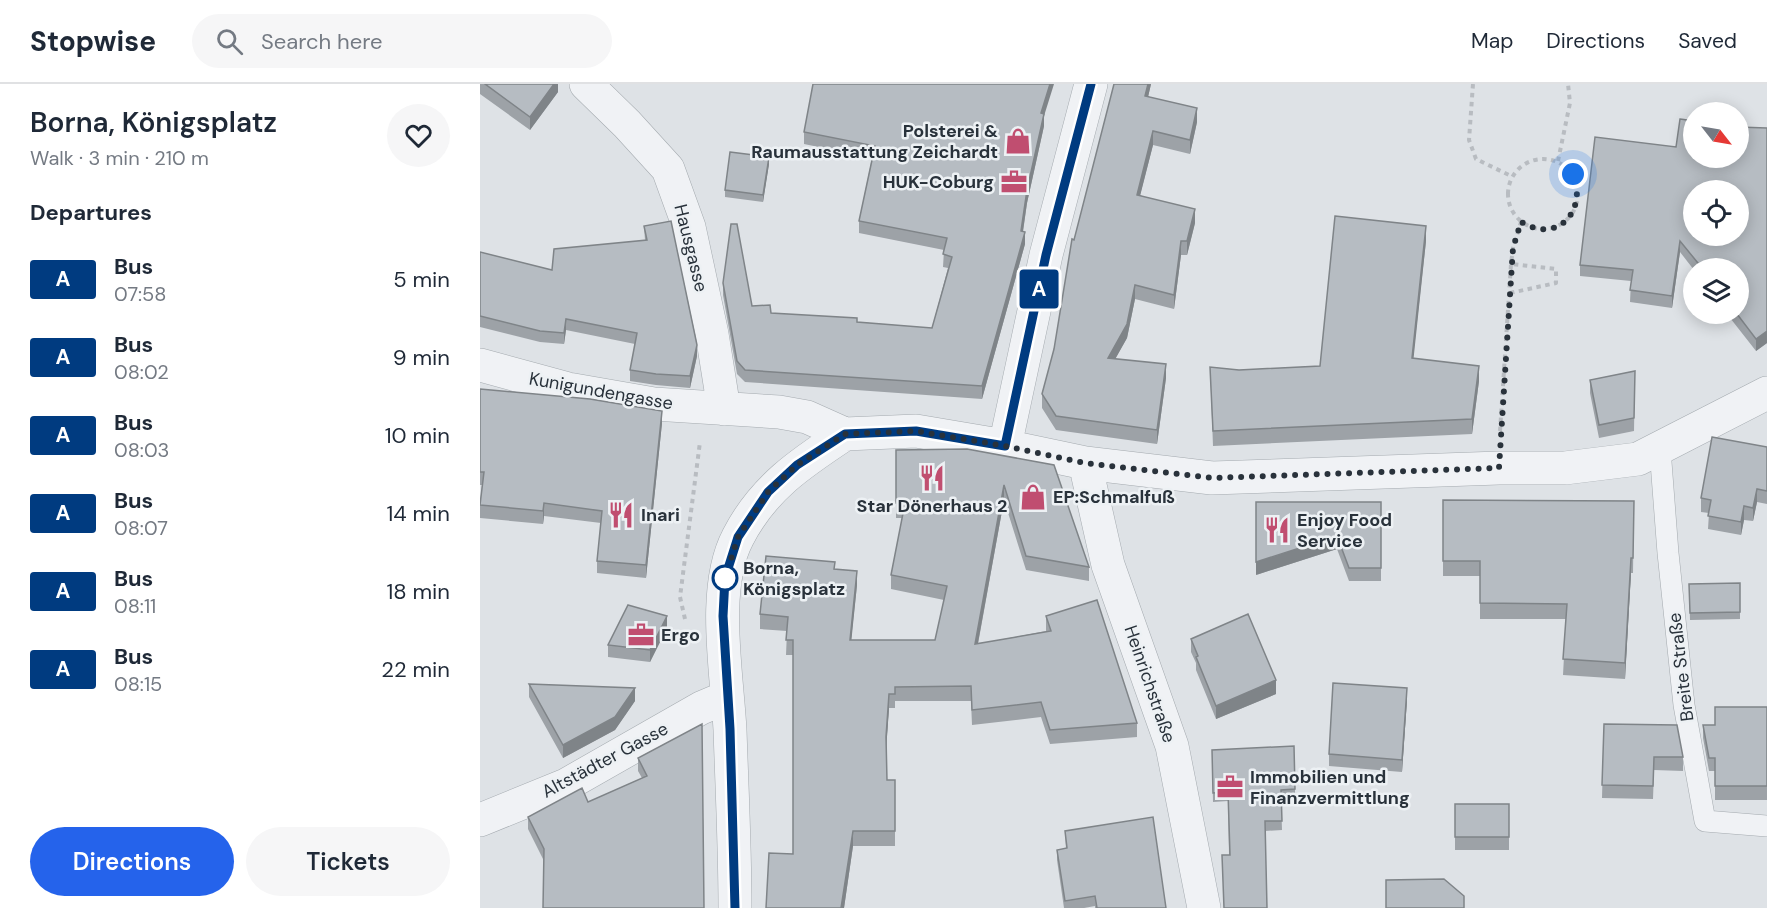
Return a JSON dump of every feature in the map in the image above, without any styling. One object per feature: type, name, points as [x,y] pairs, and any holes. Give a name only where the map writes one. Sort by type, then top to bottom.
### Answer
[{"type":"street","name":"Hausgasse","points":[[586,84],[627,124],[668,170],[689,227],[712,334],[724,409]]},
{"type":"street","points":[[1005,446],[1046,255],[1091,84]]},
{"type":"street","name":"Kunigundengasse","points":[[480,365],[568,389],[654,404],[779,412],[807,417],[845,434]]},
{"type":"street","points":[[735,908],[735,852],[723,616],[725,578],[738,537],[768,492],[797,465],[845,434],[916,431],[1005,446],[1085,463],[1212,478],[1499,468],[1565,468],[1638,459],[1767,393]]},
{"type":"street","name":"Heinrichstraße","points":[[1085,463],[1108,565],[1172,746],[1204,908]]},
{"type":"street","name":"Altstädter Gasse","points":[[480,820],[566,784],[701,708],[727,697]]},
{"type":"lane","name":"Breite Straße","points":[[1660,449],[1684,705],[1705,821],[1767,826]]},
{"type":"path","points":[[1473,84],[1469,140],[1476,159],[1511,176]]},
{"type":"path","points":[[1558,161],[1570,103],[1568,84]]},
{"type":"path","points":[[1547,158],[1558,161],[1566,167],[1577,183],[1576,207],[1567,220],[1554,228],[1539,229],[1521,222],[1515,216],[1507,200],[1507,189],[1511,176],[1519,167],[1533,159],[1547,158]]},
{"type":"path","points":[[1499,468],[1511,264],[1521,222]]},
{"type":"path","points":[[1510,293],[1556,283],[1556,269],[1511,264]]},
{"type":"building","points":[[485,84],[554,84],[530,117]]},
{"type":"building","points":[[813,84],[1050,84],[1041,113],[1044,114],[1027,190],[1021,231],[1025,232],[982,386],[745,370],[737,361],[723,283],[731,224],[737,224],[752,306],[770,305],[771,313],[857,318],[857,322],[932,328],[952,257],[943,254],[947,238],[859,221],[875,146],[804,132]]},
{"type":"building","points":[[1114,84],[1148,84],[1145,96],[1197,108],[1190,140],[1153,131],[1137,195],[1195,209],[1187,241],[1181,241],[1174,295],[1135,285],[1127,324],[1108,358],[1166,364],[1157,430],[1056,416],[1042,394],[1054,349],[1072,239],[1074,240]]},
{"type":"building","points":[[1680,119],[1683,119],[1683,168],[1749,168],[1749,127],[1767,128],[1767,331],[1756,339],[1745,324],[1749,324],[1749,258],[1694,258],[1684,246],[1749,246],[1749,180],[1683,180],[1683,245],[1680,241],[1672,296],[1630,290],[1633,270],[1580,265],[1595,137],[1676,147]]},
{"type":"building","points":[[730,152],[769,157],[763,195],[725,190]]},
{"type":"building","points":[[1335,216],[1426,226],[1412,358],[1479,366],[1472,419],[1213,431],[1210,367],[1239,370],[1320,366]]},
{"type":"building","points":[[671,221],[697,345],[690,376],[630,370],[637,333],[566,319],[564,333],[540,331],[480,316],[480,252],[552,270],[554,249],[647,240],[644,226]]},
{"type":"building","points":[[1635,371],[1634,418],[1599,425],[1590,380]]},
{"type":"building","points":[[480,389],[590,399],[662,411],[646,565],[597,561],[602,511],[544,503],[543,511],[480,505],[484,472],[480,472]]},
{"type":"building","points":[[1712,437],[1767,447],[1767,491],[1757,489],[1753,508],[1744,506],[1741,522],[1708,516],[1711,500],[1701,498]]},
{"type":"building","points":[[967,449],[1054,465],[1089,567],[1026,556],[1004,485],[975,644],[1051,631],[1046,616],[1097,600],[1137,723],[1050,730],[1041,702],[972,710],[971,686],[895,687],[895,694],[889,694],[886,737],[887,780],[895,780],[895,831],[853,831],[841,908],[766,908],[769,853],[793,854],[793,640],[786,640],[788,617],[760,614],[766,556],[835,562],[834,569],[857,571],[850,640],[935,640],[947,586],[891,575],[905,503],[896,503],[896,450]]},
{"type":"building","points":[[1443,500],[1634,501],[1633,558],[1631,558],[1625,663],[1563,659],[1567,604],[1480,603],[1480,561],[1443,561]]},
{"type":"building","points":[[1256,502],[1381,502],[1381,568],[1349,568],[1337,536],[1256,562]]},
{"type":"building","points":[[1740,583],[1740,612],[1690,613],[1689,584]]},
{"type":"building","points":[[628,605],[667,616],[650,650],[608,645]]},
{"type":"building","points":[[1248,614],[1276,680],[1216,706],[1191,639]]},
{"type":"building","points":[[1333,683],[1407,688],[1402,760],[1329,754]]},
{"type":"building","points":[[529,684],[635,688],[615,717],[563,745]]},
{"type":"building","points":[[1715,707],[1767,707],[1767,786],[1715,786],[1715,758],[1709,758],[1703,725],[1715,725]]},
{"type":"building","points":[[702,724],[704,908],[543,908],[544,849],[528,817],[582,788],[588,802],[647,776],[638,758]]},
{"type":"building","points":[[1604,724],[1677,725],[1683,757],[1654,757],[1653,786],[1602,785]]},
{"type":"building","points":[[1294,746],[1295,789],[1281,790],[1282,821],[1265,821],[1267,908],[1224,908],[1222,855],[1230,855],[1228,792],[1213,793],[1212,750]]},
{"type":"building","points":[[1455,804],[1509,804],[1509,837],[1455,837]]},
{"type":"building","points":[[1153,817],[1166,908],[1097,908],[1095,896],[1065,901],[1057,850],[1067,848],[1065,831]]},
{"type":"building","points":[[1444,879],[1464,896],[1464,908],[1386,908],[1386,880]]},
{"type":"bus line","name":"A","points":[[735,908],[730,729],[723,616],[726,569],[738,537],[768,492],[797,465],[845,434],[916,431],[1005,446],[1046,255],[1091,84]]},
{"type":"place","name":"Polsterei & Raumausstattung Zeichardt","points":[[1018,141]]},
{"type":"place","name":"HUK-Coburg","points":[[1014,182]]},
{"type":"place","name":"Star Dönerhaus 2","points":[[932,478]]},
{"type":"place","name":"EP:Schmalfuß","points":[[1033,497]]},
{"type":"place","name":"Inari","points":[[621,515]]},
{"type":"place","name":"Enjoy Food Service","points":[[1277,530]]},
{"type":"place","name":"Borna, Königsplatz","points":[[725,578]]},
{"type":"place","name":"Ergo","points":[[641,635]]},
{"type":"place","name":"Immobilien und Finanzvermittlung","points":[[1230,787]]},
{"type":"route","points":[[725,578],[738,537],[768,492],[797,465],[845,434],[916,431],[1005,446],[1085,463],[1212,478],[1499,468],[1513,248],[1521,222],[1539,229],[1554,228],[1567,220],[1576,207],[1578,194],[1573,174]]}]
